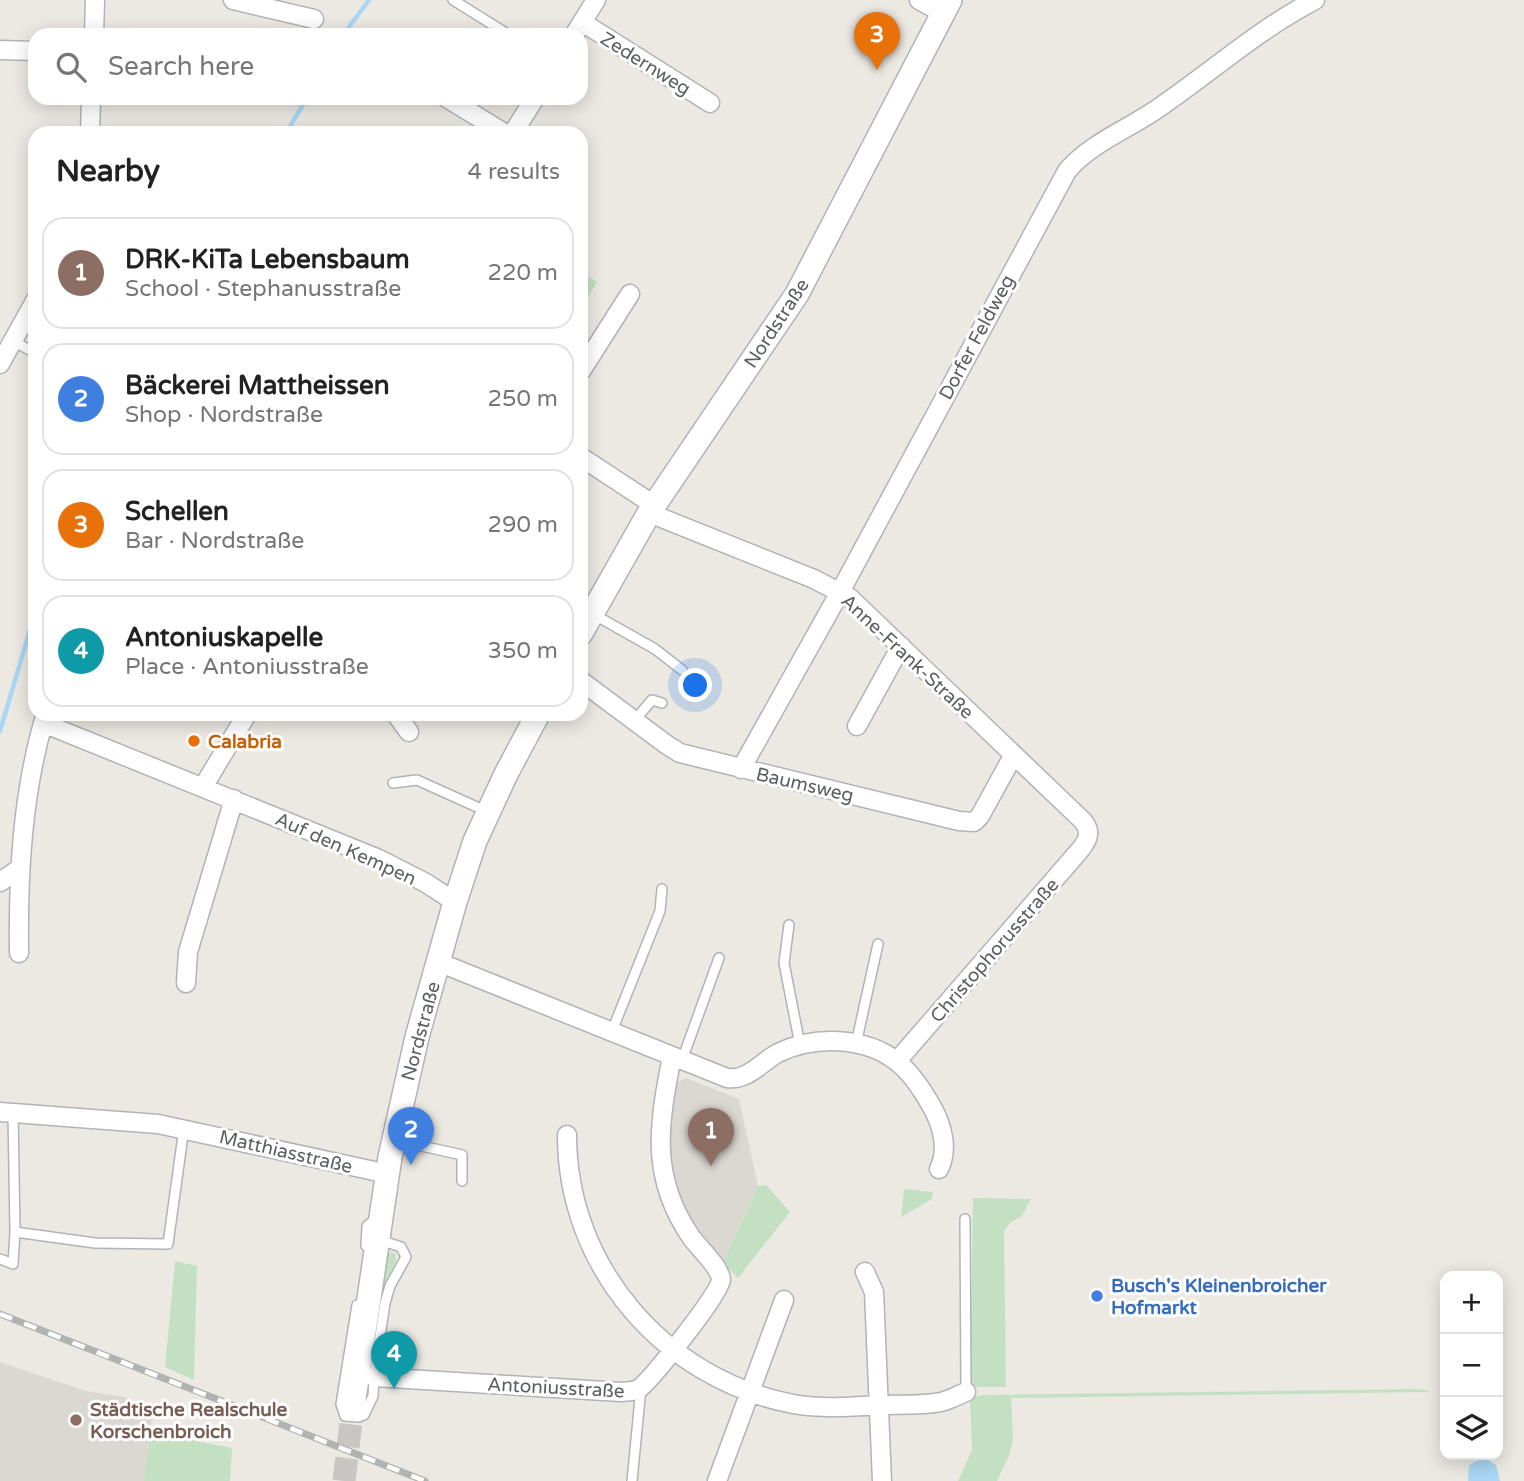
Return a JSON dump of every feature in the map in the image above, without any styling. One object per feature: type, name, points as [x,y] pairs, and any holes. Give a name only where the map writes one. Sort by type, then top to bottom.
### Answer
[{"type":"street","points":[[93,28],[95,0]]},
{"type":"street","points":[[233,0],[314,19]]},
{"type":"street","points":[[579,28],[596,0]]},
{"type":"street","points":[[919,0],[946,6]]},
{"type":"street","name":"Dorfer Feldweg","points":[[741,769],[840,592],[1067,171],[1082,156],[1158,109],[1257,33],[1315,0]]},
{"type":"street","name":"Nordstraße","points":[[588,621],[652,509],[797,294],[946,6]]},
{"type":"street","name":"Zedernweg","points":[[588,35],[710,103]]},
{"type":"street","points":[[0,50],[28,51]]},
{"type":"street","points":[[90,126],[91,105]]},
{"type":"street","points":[[458,105],[493,126]]},
{"type":"street","points":[[517,126],[531,105]]},
{"type":"street","points":[[588,360],[629,294]]},
{"type":"street","points":[[0,364],[28,314]]},
{"type":"street","name":"Anne-Frank-Straße","points":[[588,462],[652,509],[840,592],[860,607],[1083,821],[1088,828],[1088,837]]},
{"type":"street","points":[[857,726],[901,646]]},
{"type":"street","name":"Baumsweg","points":[[588,686],[680,753],[972,822],[985,810],[1013,756]]},
{"type":"street","name":"Auf den Kempen","points":[[19,953],[19,869],[29,788],[44,721]]},
{"type":"street","name":"Auf den Kempen","points":[[52,721],[202,787],[379,859],[417,878],[455,902]]},
{"type":"street","points":[[202,787],[243,721]]},
{"type":"street","points":[[401,721],[409,733]]},
{"type":"street","name":"Nordstraße","points":[[353,1406],[372,1247],[382,1215],[387,1174],[414,1051],[470,854],[534,721]]},
{"type":"street","points":[[186,983],[188,952],[234,799]]},
{"type":"street","name":"Christophorusstraße","points":[[897,1061],[1080,850],[1088,837]]},
{"type":"street","points":[[1,882],[19,869]]},
{"type":"street","points":[[438,962],[727,1078],[737,1079],[776,1054],[800,1045],[835,1042],[856,1044],[884,1053],[897,1061],[920,1088],[939,1122],[944,1148],[939,1168]]},
{"type":"street","name":"Antoniusstraße","points":[[374,1377],[595,1391],[629,1391],[641,1388],[714,1297],[721,1278],[686,1230],[665,1178],[660,1152],[660,1126],[677,1058]]},
{"type":"street","name":"Matthiasstraße","points":[[6,1112],[128,1120],[184,1129],[387,1174]]},
{"type":"street","points":[[567,1135],[567,1160],[574,1202],[598,1262],[631,1311],[672,1349],[710,1374],[751,1392],[810,1406],[843,1408],[942,1401],[966,1392]]},
{"type":"street","points":[[866,1272],[874,1292],[882,1481]]},
{"type":"street","points":[[718,1481],[784,1300]]},
{"type":"lane","points":[[453,0],[498,28]]},
{"type":"lane","points":[[13,341],[28,349]]},
{"type":"lane","points":[[588,625],[655,649],[682,670]]},
{"type":"lane","points":[[634,721],[652,700],[662,704]]},
{"type":"lane","points":[[393,783],[417,780],[488,813]]},
{"type":"lane","points":[[612,1031],[660,911],[662,889]]},
{"type":"lane","points":[[789,925],[784,963],[800,1045]]},
{"type":"lane","points":[[856,1044],[878,944]]},
{"type":"lane","points":[[677,1058],[719,958]]},
{"type":"lane","name":"Matthiasstraße","points":[[0,1259],[13,1264],[15,1232],[6,1112]]},
{"type":"lane","points":[[15,1232],[95,1243],[168,1244],[184,1129]]},
{"type":"lane","points":[[394,1139],[462,1155],[462,1181]]},
{"type":"lane","points":[[965,1219],[966,1392]]},
{"type":"lane","points":[[359,1291],[341,1408],[345,1416],[359,1417],[366,1413],[374,1393],[384,1303],[406,1256],[401,1247],[372,1247]]},
{"type":"lane","points":[[632,1481],[641,1388]]},
{"type":"shaded area","points":[[686,1078],[739,1099],[758,1186],[723,1263],[690,1223],[679,1200],[667,1151],[674,1084]]},
{"type":"shaded area","name":"Städtische Realschule Korschenbroich","points":[[0,1362],[86,1391],[124,1397],[153,1409],[144,1481],[0,1481]]},
{"type":"green space","points":[[588,276],[597,282],[588,297]]},
{"type":"green space","points":[[766,1185],[790,1212],[738,1278],[723,1263],[758,1186]]},
{"type":"green space","points":[[904,1189],[933,1192],[932,1199],[901,1217]]},
{"type":"green space","points":[[973,1198],[1031,1199],[1022,1216],[1011,1222],[1004,1231],[1006,1387],[970,1387]]},
{"type":"green space","points":[[395,1253],[396,1261],[381,1291],[386,1254]]},
{"type":"green space","points":[[175,1261],[197,1266],[194,1380],[165,1367]]},
{"type":"green space","points":[[1419,1389],[1431,1392],[1011,1398],[1013,1440],[997,1481],[958,1481],[972,1450],[970,1397]]},
{"type":"green space","points":[[150,1432],[232,1448],[230,1481],[144,1481]]},
{"type":"water","points":[[1479,1460],[1488,1460],[1496,1465],[1500,1481],[1468,1481],[1469,1465]]},
{"type":"waterway","points":[[348,28],[369,0]]},
{"type":"waterway","points":[[290,126],[303,105]]},
{"type":"waterway","points":[[0,731],[28,637]]},
{"type":"tunnel","points":[[344,1481],[353,1406]]},
{"type":"railway","points":[[0,1314],[425,1481]]},
{"type":"place","name":"Schellen","points":[[877,70]]},
{"type":"place","name":"Calabria","points":[[194,741]]},
{"type":"place","name":"Bäckerei Mattheissen","points":[[411,1165]]},
{"type":"place","name":"DRK-KiTa Lebensbaum","points":[[711,1166]]},
{"type":"place","name":"Busch's Kleinenbroicher Hofmarkt","points":[[1097,1296]]},
{"type":"place","name":"Antoniuskapelle","points":[[394,1389]]},
{"type":"place","name":"Städtische Realschule Korschenbroich","points":[[76,1420]]}]
